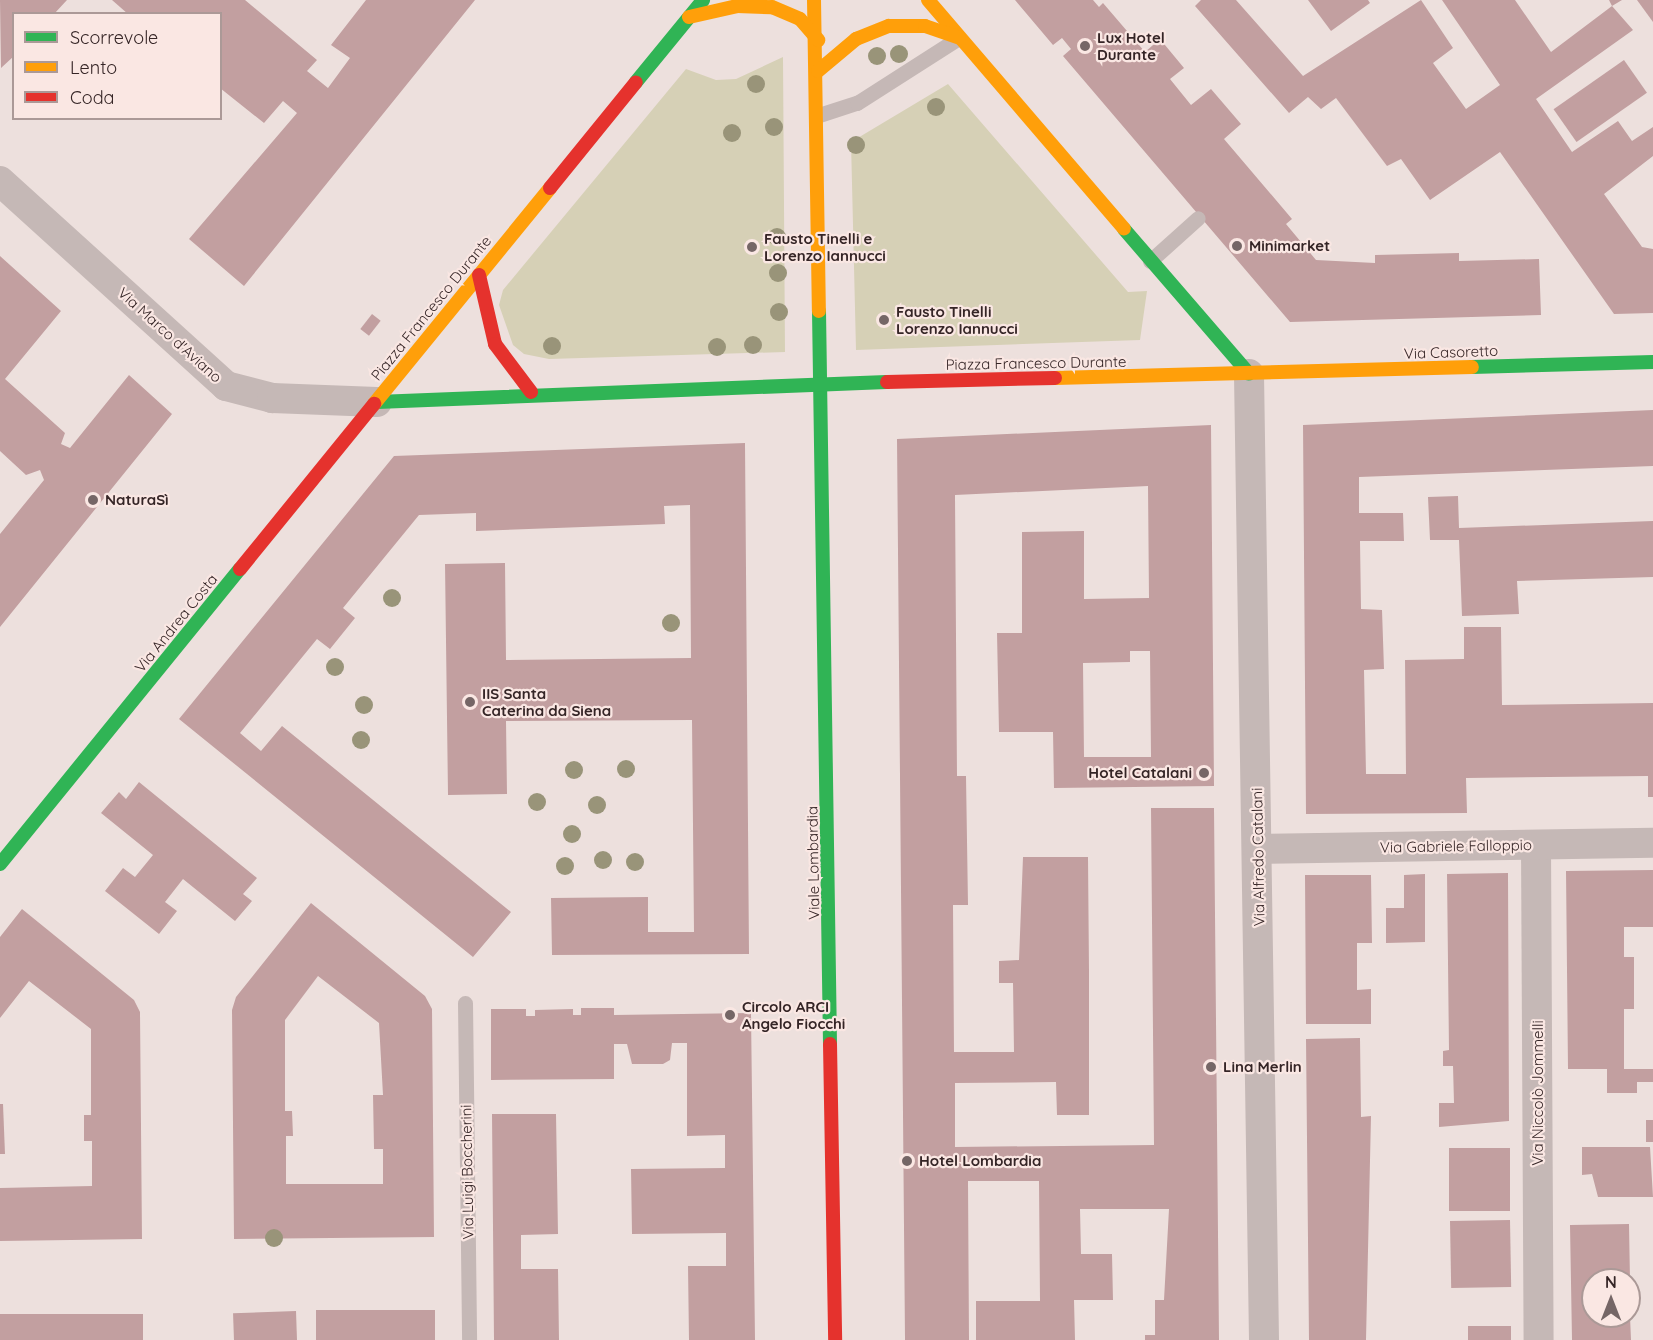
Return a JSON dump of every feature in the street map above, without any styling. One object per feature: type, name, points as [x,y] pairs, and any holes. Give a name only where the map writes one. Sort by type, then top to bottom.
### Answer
[{"type":"street","name":"Piazza Francesco Durante","points":[[377,402],[703,0]]},
{"type":"street","points":[[814,0],[818,43],[823,385]]},
{"type":"street","points":[[818,43],[826,0]]},
{"type":"street","points":[[928,0],[1249,374]]},
{"type":"street","points":[[689,17],[737,6],[772,7],[800,19],[818,43]]},
{"type":"street","points":[[818,71],[856,39],[889,26],[925,26],[959,38]]},
{"type":"street","name":"Via Marco d'Aviano","points":[[0,181],[226,386],[272,398],[377,402]]},
{"type":"street","points":[[479,276],[495,344],[531,392]]},
{"type":"street","name":"Via Casoretto","points":[[1249,374],[1653,362]]},
{"type":"street","name":"Piazza Francesco Durante","points":[[377,402],[531,392],[1249,374]]},
{"type":"street","name":"Via Alfredo Catalani","points":[[1249,374],[1264,1340]]},
{"type":"street","name":"Viale Lombardia","points":[[823,385],[836,1340]]},
{"type":"street","name":"Via Andrea Costa","points":[[0,864],[377,402]]},
{"type":"street","name":"Via Gabriele Falloppio","points":[[1258,849],[1653,843]]},
{"type":"street","name":"Via Niccolò Jommelli","points":[[1536,845],[1539,1340]]},
{"type":"lane","points":[[819,115],[857,103],[959,38]]},
{"type":"lane","points":[[1150,261],[1198,218]]},
{"type":"lane","name":"Via Luigi Boccherini","points":[[465,1003],[470,1340]]},
{"type":"shaded area","points":[[783,57],[785,352],[549,359],[524,354],[513,345],[499,305],[503,290],[686,69],[716,80],[736,79]]},
{"type":"shaded area","points":[[948,84],[1128,292],[1147,291],[1140,340],[856,350],[851,142]]},
{"type":"building","points":[[0,0],[67,0],[56,12],[12,12],[12,58],[1,68]]},
{"type":"building","points":[[112,0],[245,0],[317,60],[307,71],[328,88],[350,58],[331,45],[366,0],[475,0],[244,286],[189,239],[297,113],[283,101],[264,123],[222,90],[222,12],[126,12]]},
{"type":"building","points":[[1015,0],[1093,0],[1099,7],[1103,3],[1145,52],[1160,39],[1184,68],[1170,79],[1191,105],[1211,89],[1241,124],[1224,139],[1292,219],[1286,224],[1316,260],[1375,263],[1375,255],[1459,253],[1459,261],[1539,259],[1541,315],[1290,322],[1063,56],[1071,49],[1062,38],[1053,45]]},
{"type":"building","points":[[1201,0],[1236,0],[1303,76],[1421,0],[1453,48],[1433,63],[1466,109],[1500,85],[1442,0],[1515,0],[1551,52],[1612,6],[1633,30],[1536,99],[1572,152],[1618,121],[1632,141],[1653,127],[1653,156],[1604,194],[1642,247],[1653,249],[1653,313],[1614,314],[1500,152],[1430,200],[1401,159],[1387,166],[1336,98],[1321,109],[1308,97],[1289,113],[1195,6]]},
{"type":"building","points":[[1308,0],[1368,0],[1370,3],[1331,31]]},
{"type":"building","points":[[1609,0],[1622,0],[1612,6]]},
{"type":"building","points":[[1637,0],[1653,0],[1653,22]]},
{"type":"building","points":[[1624,60],[1647,93],[1576,142],[1554,109]]},
{"type":"building","points":[[0,256],[61,311],[5,379],[65,433],[61,444],[70,448],[129,375],[172,414],[0,627],[0,534],[44,480],[40,470],[26,475],[0,451]]},
{"type":"building","points":[[372,314],[381,321],[369,336],[360,329]]},
{"type":"building","points":[[1653,410],[1653,466],[1359,477],[1359,513],[1403,513],[1404,541],[1360,541],[1361,609],[1382,610],[1384,669],[1364,670],[1366,774],[1406,774],[1405,660],[1464,659],[1464,627],[1501,627],[1502,705],[1653,703],[1653,797],[1648,797],[1648,776],[1466,778],[1467,813],[1306,814],[1303,425]]},
{"type":"building","points":[[1211,425],[1214,786],[1054,788],[1053,732],[999,732],[997,633],[1022,633],[1022,532],[1084,531],[1084,599],[1149,598],[1148,486],[955,495],[957,776],[966,776],[968,905],[953,905],[954,1052],[1014,1052],[1013,983],[999,983],[999,961],[1019,960],[1023,857],[1088,857],[1089,1115],[1057,1115],[1056,1082],[955,1083],[955,1147],[1154,1145],[1151,808],[1214,808],[1219,1340],[1145,1340],[1145,1335],[1155,1335],[1155,1300],[1164,1300],[1169,1209],[1080,1209],[1081,1254],[1112,1254],[1113,1300],[1074,1300],[1075,1340],[976,1340],[976,1301],[1040,1301],[1039,1181],[968,1181],[969,1340],[905,1340],[897,439]],"holes":[[[1130,651],[1150,651],[1151,757],[1084,757],[1083,663],[1130,662]]]},
{"type":"building","points":[[745,443],[749,954],[552,955],[551,898],[648,897],[648,932],[694,932],[692,720],[506,721],[507,794],[448,795],[445,564],[505,563],[506,660],[691,658],[690,505],[664,506],[665,524],[476,531],[476,513],[419,515],[343,608],[355,618],[330,649],[317,639],[240,733],[261,751],[282,726],[511,912],[473,957],[179,719],[394,456]]},
{"type":"building","points":[[1458,496],[1459,528],[1653,521],[1653,577],[1517,581],[1519,614],[1462,616],[1459,540],[1430,540],[1428,497]]},
{"type":"building","points":[[139,782],[257,878],[243,894],[252,901],[235,921],[183,879],[165,902],[177,911],[159,934],[105,891],[123,868],[135,877],[153,855],[101,813],[119,792],[126,799]]},
{"type":"building","points":[[1653,870],[1653,927],[1624,927],[1624,957],[1634,957],[1634,1009],[1624,1009],[1624,1069],[1653,1069],[1653,1082],[1637,1082],[1637,1093],[1607,1093],[1607,1069],[1568,1069],[1566,871]]},
{"type":"building","points":[[1508,873],[1509,1121],[1439,1127],[1439,1103],[1454,1103],[1453,1066],[1443,1066],[1443,1051],[1449,1050],[1447,874]]},
{"type":"building","points":[[1425,874],[1425,942],[1386,943],[1386,908],[1404,908],[1404,875]]},
{"type":"building","points":[[1305,875],[1371,875],[1372,943],[1357,943],[1357,990],[1371,989],[1371,1024],[1306,1024]]},
{"type":"building","points":[[311,903],[425,996],[432,1009],[434,1237],[234,1239],[232,1010],[236,997]],"holes":[[[318,976],[379,1023],[383,1095],[373,1095],[374,1149],[383,1149],[383,1184],[286,1184],[286,1136],[293,1136],[292,1111],[285,1111],[285,1020]]]},
{"type":"building","points":[[22,909],[134,1000],[140,1012],[142,1239],[0,1241],[0,1188],[92,1186],[92,1141],[84,1141],[84,1115],[91,1115],[91,1029],[29,981],[0,1018],[0,937]]},
{"type":"building","points":[[581,1008],[614,1008],[614,1015],[751,1013],[755,1340],[689,1340],[688,1266],[726,1266],[726,1233],[632,1234],[631,1169],[725,1168],[725,1135],[687,1136],[687,1043],[672,1043],[670,1060],[663,1064],[632,1064],[627,1044],[614,1044],[614,1079],[491,1080],[491,1009],[526,1009],[526,1016],[535,1016],[535,1010],[573,1009],[573,1015],[581,1015]]},
{"type":"building","points":[[1360,1038],[1361,1117],[1371,1116],[1366,1340],[1309,1340],[1306,1039]]},
{"type":"building","points":[[0,1104],[3,1104],[5,1154],[0,1154]]},
{"type":"building","points":[[492,1114],[556,1114],[558,1234],[521,1235],[521,1269],[558,1269],[559,1340],[494,1340]]},
{"type":"building","points":[[1646,1120],[1653,1120],[1653,1142],[1646,1142]]},
{"type":"building","points":[[1582,1147],[1650,1147],[1653,1197],[1598,1197],[1592,1174],[1582,1175]]},
{"type":"building","points":[[1449,1148],[1510,1148],[1510,1211],[1449,1211]]},
{"type":"building","points":[[1510,1220],[1511,1287],[1451,1288],[1450,1221]]},
{"type":"building","points":[[1629,1224],[1630,1268],[1581,1268],[1581,1328],[1630,1328],[1631,1340],[1572,1340],[1570,1225]]},
{"type":"building","points":[[316,1310],[435,1310],[435,1340],[316,1340]]},
{"type":"building","points":[[296,1311],[297,1340],[234,1340],[233,1313]]},
{"type":"building","points":[[0,1314],[143,1314],[143,1340],[0,1340]]},
{"type":"building","points":[[1468,1326],[1511,1326],[1511,1340],[1468,1340]]},
{"type":"traffic: fast","points":[[636,82],[703,0]]},
{"type":"traffic: fast","points":[[1124,229],[1249,374]]},
{"type":"traffic: fast","points":[[819,311],[830,1044]]},
{"type":"traffic: fast","points":[[1472,367],[1653,362]]},
{"type":"traffic: fast","points":[[377,402],[887,382]]},
{"type":"traffic: fast","points":[[0,864],[240,569]]},
{"type":"traffic: slow","points":[[814,0],[819,311]]},
{"type":"traffic: slow","points":[[928,0],[1124,229]]},
{"type":"traffic: slow","points":[[689,17],[737,6],[772,7],[800,19],[818,40]]},
{"type":"traffic: slow","points":[[818,71],[856,39],[889,26],[925,26],[959,38]]},
{"type":"traffic: slow","points":[[374,404],[550,188]]},
{"type":"traffic: slow","points":[[1055,378],[1472,367]]},
{"type":"traffic: jam","points":[[550,188],[636,82]]},
{"type":"traffic: jam","points":[[479,275],[495,344],[531,392]]},
{"type":"traffic: jam","points":[[887,382],[1055,378]]},
{"type":"traffic: jam","points":[[240,569],[374,404]]},
{"type":"traffic: jam","points":[[830,1044],[835,1340]]},
{"type":"place","name":"Lux Hotel Durante","points":[[1085,46]]},
{"type":"place","name":"Minimarket","points":[[1237,246]]},
{"type":"place","name":"Fausto Tinelli e Lorenzo Iannucci","points":[[752,247]]},
{"type":"place","name":"Fausto Tinelli Lorenzo Iannucci","points":[[884,320]]},
{"type":"place","name":"NaturaSì","points":[[93,500]]},
{"type":"place","name":"IIS Santa Caterina da Siena","points":[[470,702]]},
{"type":"place","name":"Hotel Catalani","points":[[1204,773]]},
{"type":"place","name":"Circolo ARCI Angelo Fiocchi","points":[[730,1015]]},
{"type":"place","name":"Lina Merlin","points":[[1211,1067]]},
{"type":"place","name":"Hotel Lombardia","points":[[907,1161]]}]
